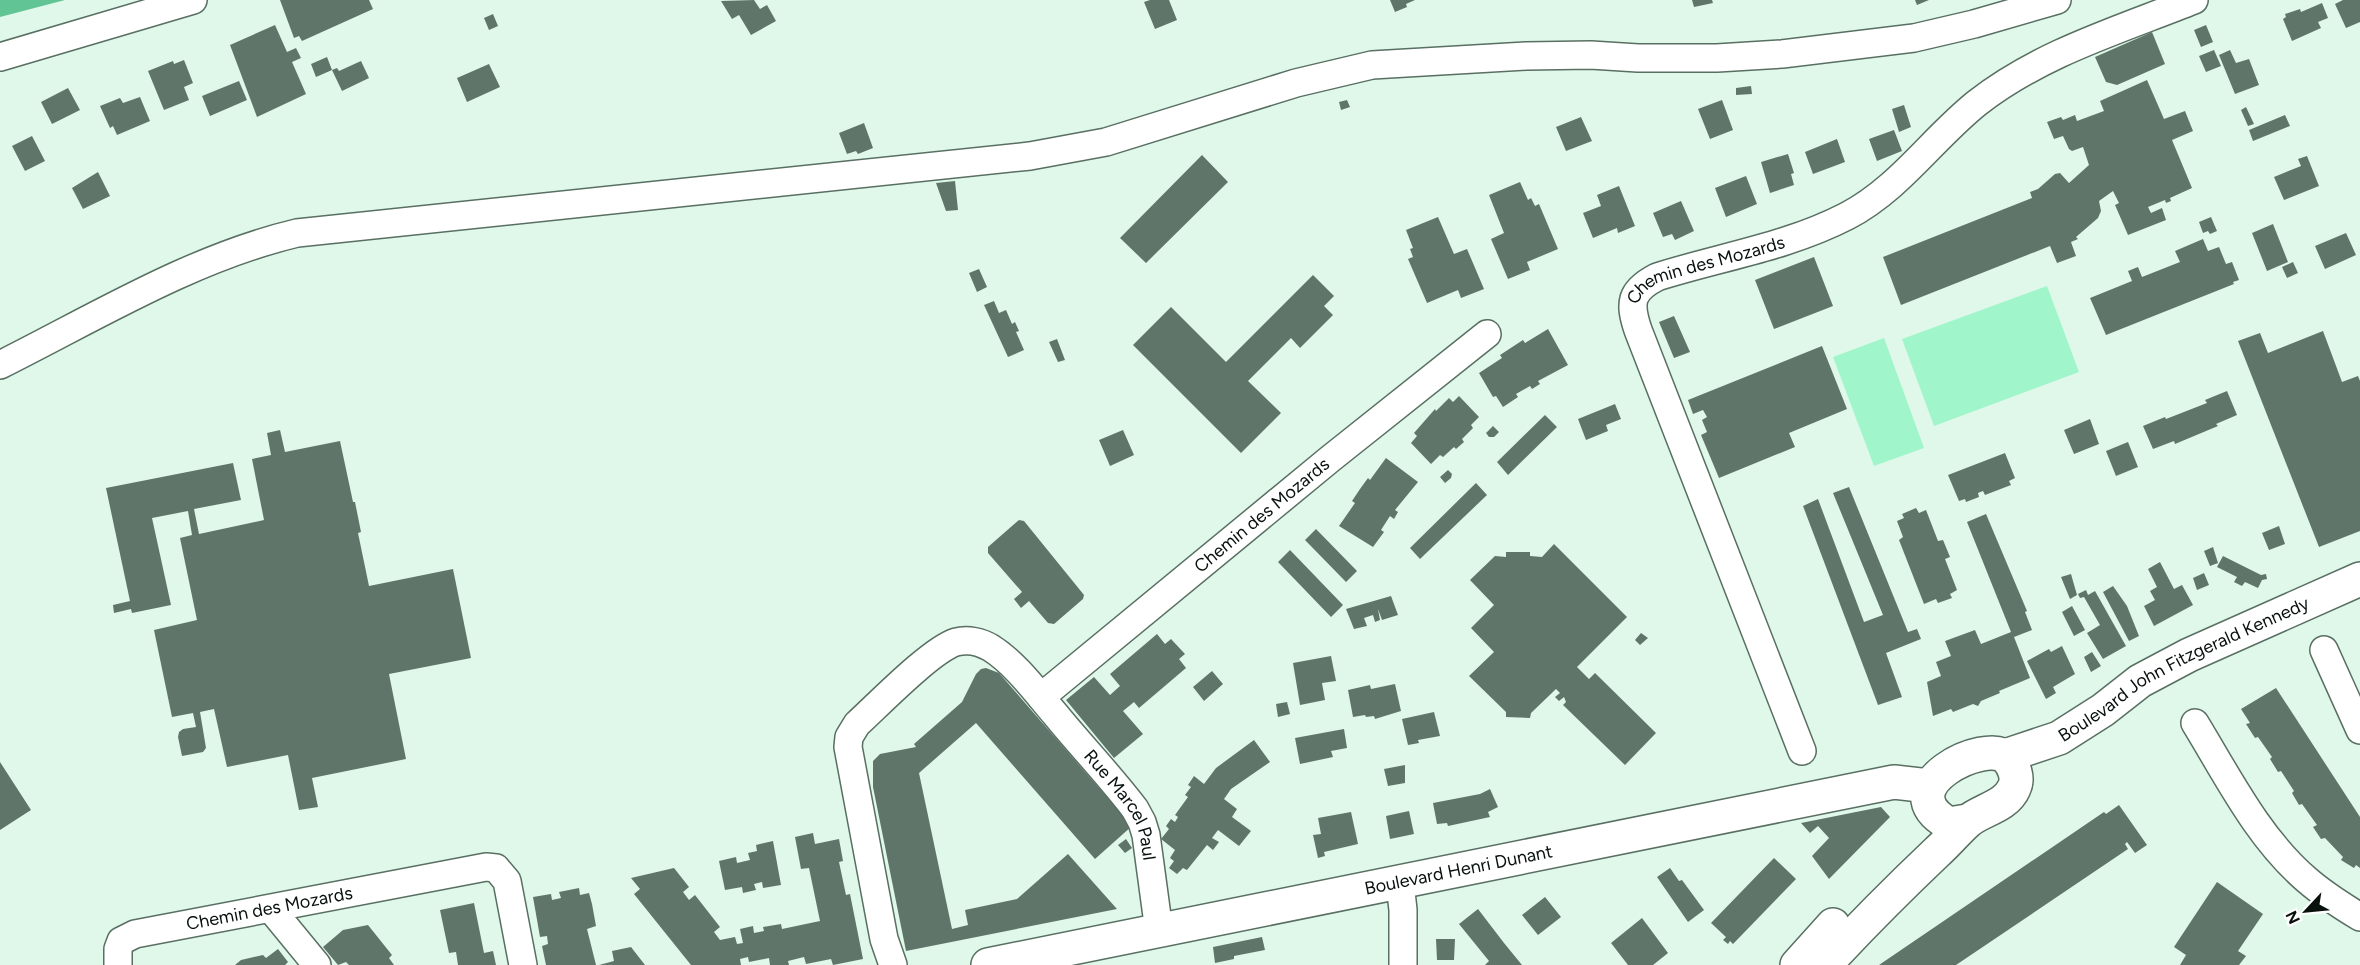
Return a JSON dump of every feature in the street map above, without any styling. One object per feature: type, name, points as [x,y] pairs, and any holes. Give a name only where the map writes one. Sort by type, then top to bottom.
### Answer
[{"type":"main road","name":"Boulevard John Fitzgerald Kennedy","points":[[1929,786],[1943,773],[1980,753],[2006,756],[2059,738],[2103,710],[2140,681],[2189,655],[2360,579]]},
{"type":"main road","name":"Boulevard John Fitzgerald Kennedy","points":[[1958,823],[1992,809],[2044,764],[2149,695],[2247,648],[2360,600]]},
{"type":"main road","points":[[2006,756],[2013,767],[2016,778],[2014,789]]},
{"type":"main road","name":"Boulevard Henri Dunant","points":[[988,965],[1894,782],[1929,786]]},
{"type":"main road","points":[[1929,786],[1927,796],[1939,818],[1958,823]]},
{"type":"main road","points":[[1797,965],[1843,914],[1908,851],[1958,823]]},
{"type":"main road","points":[[1824,965],[1958,823]]},
{"type":"street","points":[[0,57],[193,0]]},
{"type":"street","points":[[0,365],[182,274],[232,252],[297,233],[1030,156],[1106,142],[1296,83],[1372,65],[1591,54],[1638,58],[1717,58],[1782,54],[1914,38],[1974,24],[2057,0]]},
{"type":"street","name":"Chemin des Mozards","points":[[1802,752],[1638,330],[1632,308],[1633,298],[1638,290],[1657,277],[1790,240],[1848,216],[1873,201],[1955,122],[2010,81],[2052,56],[2092,38],[2194,0]]},
{"type":"street","name":"Chemin des Mozards","points":[[1041,697],[1486,334]]},
{"type":"street","name":"Rue Marcel Paul","points":[[893,965],[884,939],[855,791],[848,747],[849,737],[857,723],[929,659],[954,643],[966,640],[990,647],[1041,697],[1127,798],[1142,822],[1159,931]]},
{"type":"street","points":[[2324,650],[2358,721]]},
{"type":"street","points":[[2195,723],[2262,831],[2283,858],[2306,880],[2360,917]]},
{"type":"street","name":"Chemin des Mozards","points":[[118,965],[118,949],[121,941],[127,936],[486,867],[496,868],[507,881],[523,965]]},
{"type":"street","points":[[1400,883],[1403,910],[1403,965]]},
{"type":"street","points":[[271,909],[317,965]]},
{"type":"shaded area","points":[[0,0],[65,0],[0,17]]},
{"type":"shaded area","points":[[2047,286],[2079,372],[1934,426],[1902,339]]},
{"type":"shaded area","points":[[1884,338],[1924,448],[1874,466],[1833,357]]},
{"type":"building","points":[[280,0],[369,0],[373,9],[302,41],[299,36],[294,38]]},
{"type":"building","points":[[754,0],[760,9],[767,5],[776,21],[751,35],[739,15],[732,19],[721,1]]},
{"type":"building","points":[[1169,0],[1177,20],[1155,29],[1144,2]]},
{"type":"building","points":[[1390,0],[1415,0],[1406,4],[1407,7],[1395,12]]},
{"type":"building","points":[[1692,0],[1712,0],[1713,3],[1694,7]]},
{"type":"building","points":[[1915,0],[1929,0],[1917,5]]},
{"type":"building","points":[[2343,0],[2360,0],[2360,22],[2346,28],[2335,4]]},
{"type":"building","points":[[2322,3],[2328,18],[2318,22],[2321,28],[2292,41],[2283,19],[2286,17],[2285,14],[2300,9],[2301,12]]},
{"type":"building","points":[[493,14],[498,26],[489,30],[484,18]]},
{"type":"building","points":[[275,25],[287,52],[296,48],[301,58],[292,62],[306,94],[257,117],[230,45]]},
{"type":"building","points":[[2206,25],[2213,42],[2201,47],[2194,30]]},
{"type":"building","points":[[2152,32],[2165,64],[2117,85],[2106,82],[2095,57]]},
{"type":"building","points":[[2214,50],[2221,66],[2206,72],[2199,56]]},
{"type":"building","points":[[2230,50],[2236,63],[2249,59],[2259,85],[2235,94],[2219,55]]},
{"type":"building","points":[[327,57],[332,70],[316,77],[311,64]]},
{"type":"building","points":[[184,60],[193,83],[184,87],[189,100],[164,110],[148,71],[173,61],[174,64]]},
{"type":"building","points":[[361,61],[369,78],[342,91],[332,70],[337,68],[339,71]]},
{"type":"building","points":[[489,64],[500,87],[467,102],[457,78]]},
{"type":"building","points":[[2147,80],[2164,119],[2185,111],[2193,131],[2172,140],[2192,188],[2170,198],[2171,201],[2166,203],[2165,200],[2148,207],[2151,213],[2162,208],[2166,220],[2128,235],[2115,205],[2119,203],[2113,191],[2099,201],[2101,211],[2098,218],[2076,237],[2078,239],[2071,242],[2076,256],[2057,263],[2050,246],[1901,305],[1883,257],[2032,198],[2030,192],[2038,189],[2055,174],[2060,173],[2069,183],[2089,165],[2083,147],[2072,151],[2063,136],[2054,139],[2047,122],[2061,117],[2063,120],[2075,115],[2077,121],[2104,111],[2100,101]]},
{"type":"building","points":[[239,81],[247,100],[210,116],[202,96]]},
{"type":"building","points":[[1751,86],[1752,94],[1736,95],[1736,88]]},
{"type":"building","points":[[68,88],[80,110],[52,124],[41,102]]},
{"type":"building","points":[[140,97],[150,121],[117,135],[113,126],[110,128],[100,106],[120,98],[123,103]]},
{"type":"building","points":[[1347,100],[1350,107],[1341,110],[1339,102]]},
{"type":"building","points":[[1722,100],[1733,130],[1710,139],[1698,109]]},
{"type":"building","points":[[1904,105],[1911,127],[1899,132],[1892,109]]},
{"type":"building","points":[[2246,107],[2254,124],[2248,126],[2241,110]]},
{"type":"building","points":[[2285,115],[2290,126],[2253,141],[2249,130]]},
{"type":"building","points":[[1581,117],[1592,141],[1566,151],[1556,127]]},
{"type":"building","points":[[864,123],[873,148],[858,154],[856,151],[847,154],[839,133]]},
{"type":"building","points":[[1894,130],[1902,151],[1877,161],[1869,139]]},
{"type":"building","points":[[32,136],[45,161],[25,171],[12,146]]},
{"type":"building","points":[[1837,139],[1845,162],[1813,174],[1805,152]]},
{"type":"building","points":[[1788,154],[1794,173],[1791,174],[1794,185],[1770,193],[1761,162]]},
{"type":"building","points":[[1202,155],[1228,182],[1146,263],[1120,238]]},
{"type":"building","points":[[2307,156],[2319,186],[2284,200],[2274,177],[2301,166],[2298,159]]},
{"type":"building","points":[[98,172],[110,196],[83,209],[72,188]]},
{"type":"building","points":[[1746,176],[1757,204],[1726,217],[1715,188]]},
{"type":"building","points":[[955,181],[958,210],[946,211],[936,183]]},
{"type":"building","points":[[1520,182],[1528,200],[1531,198],[1535,206],[1539,204],[1558,249],[1527,262],[1530,270],[1508,279],[1491,239],[1504,233],[1489,195]]},
{"type":"building","points":[[1619,186],[1635,226],[1618,233],[1617,228],[1593,238],[1583,213],[1601,206],[1597,195]]},
{"type":"building","points":[[1681,201],[1694,231],[1675,240],[1672,234],[1663,237],[1653,213]]},
{"type":"building","points":[[1438,217],[1454,254],[1467,249],[1484,289],[1461,298],[1458,290],[1427,303],[1408,259],[1413,257],[1410,249],[1413,248],[1406,230]]},
{"type":"building","points":[[2211,217],[2217,231],[2210,234],[2208,231],[2203,233],[2199,222]]},
{"type":"building","points":[[2273,224],[2288,262],[2267,271],[2252,233]]},
{"type":"building","points":[[2346,233],[2356,255],[2325,269],[2315,246]]},
{"type":"building","points":[[2203,239],[2208,251],[2219,247],[2226,264],[2232,262],[2239,280],[2106,335],[2090,298],[2132,281],[2128,271],[2138,267],[2142,277],[2180,262],[2175,251]]},
{"type":"building","points":[[1814,257],[1833,306],[1774,329],[1755,280]]},
{"type":"building","points":[[2293,262],[2298,273],[2287,278],[2282,267]]},
{"type":"building","points":[[979,269],[987,287],[977,292],[969,273]]},
{"type":"building","points":[[1313,275],[1334,296],[1324,306],[1333,315],[1300,348],[1291,338],[1248,381],[1281,413],[1241,453],[1133,345],[1171,307],[1226,362]]},
{"type":"building","points":[[994,301],[999,313],[1006,310],[1012,324],[1015,322],[1019,331],[1016,332],[1024,350],[1008,357],[984,305]]},
{"type":"building","points":[[1674,316],[1690,352],[1674,358],[1659,322]]},
{"type":"building","points":[[1548,329],[1568,365],[1538,381],[1540,384],[1532,389],[1530,386],[1516,394],[1518,397],[1503,407],[1496,396],[1493,397],[1479,373],[1502,358],[1500,355],[1523,340],[1525,343]]},
{"type":"building","points":[[2323,331],[2342,382],[2358,376],[2360,381],[2360,531],[2319,547],[2238,341],[2260,333],[2268,353]]},
{"type":"building","points":[[1057,339],[1065,360],[1058,362],[1049,342]]},
{"type":"building","points":[[1822,346],[1847,409],[1789,433],[1795,447],[1719,478],[1701,435],[1707,432],[1702,420],[1707,417],[1703,410],[1693,414],[1688,400]]},
{"type":"building","points":[[2227,391],[2237,415],[2216,424],[2218,426],[2175,444],[2174,441],[2153,449],[2143,426],[2207,403],[2205,400]]},
{"type":"building","points":[[1459,396],[1479,417],[1471,425],[1473,428],[1462,439],[1464,442],[1443,457],[1440,455],[1431,464],[1411,443],[1417,436],[1414,433],[1435,409],[1436,411],[1449,398],[1453,402]]},
{"type":"building","points":[[1615,404],[1621,419],[1606,425],[1608,431],[1586,440],[1578,419]]},
{"type":"building","points":[[1545,415],[1557,427],[1508,475],[1497,462]]},
{"type":"building","points":[[2090,419],[2099,444],[2074,454],[2064,430]]},
{"type":"building","points":[[1493,426],[1499,432],[1494,437],[1489,437],[1486,433]]},
{"type":"building","points":[[280,430],[285,452],[340,441],[361,532],[358,533],[369,586],[453,569],[471,658],[389,674],[406,759],[312,778],[318,807],[299,810],[288,755],[227,767],[214,709],[200,712],[206,748],[203,752],[182,756],[179,732],[196,727],[193,713],[172,717],[154,630],[197,620],[180,538],[192,535],[188,511],[152,518],[171,605],[132,613],[131,609],[114,613],[113,605],[130,601],[106,488],[233,463],[241,500],[194,509],[199,534],[264,520],[252,459],[271,455],[267,433]]},
{"type":"building","points":[[1123,430],[1134,455],[1110,466],[1099,440]]},
{"type":"building","points":[[2128,442],[2138,467],[2116,476],[2106,451]]},
{"type":"building","points":[[2005,453],[2015,478],[2009,481],[2011,485],[1985,495],[1983,491],[1978,493],[1979,497],[1966,502],[1965,499],[1959,501],[1948,475]]},
{"type":"building","points":[[1386,458],[1418,482],[1395,510],[1398,512],[1394,519],[1390,516],[1381,530],[1384,532],[1373,547],[1339,526],[1355,503],[1352,501],[1360,489],[1368,478],[1370,480]]},
{"type":"building","points":[[1448,470],[1452,474],[1445,483],[1440,477]]},
{"type":"building","points":[[1476,483],[1487,495],[1420,559],[1410,548]]},
{"type":"building","points":[[1849,487],[1908,632],[1917,629],[1921,639],[1886,653],[1902,697],[1878,705],[1803,506],[1818,499],[1864,622],[1883,615],[1833,493]]},
{"type":"building","points":[[1916,508],[1919,513],[1926,510],[1938,541],[1943,540],[1950,557],[1945,559],[1957,590],[1950,594],[1952,598],[1938,603],[1936,599],[1924,604],[1899,540],[1903,537],[1897,521],[1904,518],[1902,514]]},
{"type":"building","points":[[1986,514],[2027,611],[2025,612],[2032,630],[2014,637],[2030,678],[1999,691],[2000,693],[1981,701],[1978,706],[1973,704],[1953,712],[1951,709],[1933,716],[1927,682],[1941,676],[1936,662],[1951,656],[1945,641],[1975,630],[1981,644],[2011,632],[1967,522]]},
{"type":"building","points":[[1019,520],[1024,521],[1084,595],[1083,599],[1054,624],[1048,623],[1029,601],[1021,608],[1014,599],[1022,592],[988,553],[988,547]]},
{"type":"building","points":[[2279,526],[2285,544],[2269,550],[2262,533]]},
{"type":"building","points":[[1316,529],[1357,571],[1346,582],[1305,540]]},
{"type":"building","points":[[1554,544],[1627,617],[1577,667],[1589,679],[1595,673],[1656,733],[1625,765],[1563,705],[1566,702],[1564,697],[1559,701],[1555,697],[1560,693],[1556,689],[1531,713],[1530,718],[1506,717],[1506,712],[1469,676],[1494,652],[1471,628],[1494,605],[1470,580],[1495,556],[1506,557],[1506,552],[1530,552],[1530,556],[1542,557]]},
{"type":"building","points":[[2213,547],[2218,563],[2210,566],[2204,551]]},
{"type":"building","points":[[1290,550],[1343,605],[1331,617],[1278,562]]},
{"type":"building","points":[[2223,556],[2261,575],[2266,574],[2267,579],[2262,580],[2258,588],[2245,582],[2242,586],[2234,582],[2237,577],[2217,567]]},
{"type":"building","points":[[2160,562],[2174,589],[2182,585],[2193,605],[2154,626],[2144,606],[2155,600],[2150,591],[2157,587],[2148,569]]},
{"type":"building","points":[[2204,573],[2209,585],[2197,590],[2193,578]]},
{"type":"building","points":[[2071,574],[2077,595],[2070,599],[2061,577]]},
{"type":"building","points":[[2113,586],[2127,606],[2139,636],[2129,641],[2103,592]]},
{"type":"building","points":[[2086,590],[2088,595],[2095,591],[2126,646],[2103,659],[2087,633],[2100,625],[2084,597],[2080,598],[2078,594]]},
{"type":"building","points":[[1391,596],[1398,615],[1382,620],[1378,609],[1380,620],[1375,622],[1373,615],[1364,618],[1367,626],[1354,629],[1346,609]]},
{"type":"building","points":[[2072,606],[2085,630],[2074,636],[2062,612]]},
{"type":"building","points":[[1641,633],[1648,638],[1640,645],[1635,640]]},
{"type":"building","points":[[1157,634],[1165,644],[1171,639],[1185,654],[1179,659],[1186,668],[1139,708],[1134,702],[1123,711],[1143,734],[1114,758],[1066,700],[1094,677],[1110,695],[1120,686],[1110,674]]},
{"type":"building","points":[[2062,646],[2075,674],[2053,687],[2056,693],[2046,699],[2027,661],[2049,649],[2051,652]]},
{"type":"building","points":[[2092,652],[2101,666],[2091,672],[2084,657]]},
{"type":"building","points":[[1331,656],[1336,681],[1322,683],[1325,700],[1300,705],[1293,663]]},
{"type":"building","points":[[986,668],[999,673],[1132,826],[1095,859],[976,723],[919,773],[952,929],[968,925],[965,910],[1017,899],[1068,854],[1117,909],[906,951],[873,787],[873,761],[880,754],[916,747],[914,744],[962,702],[976,674]]},
{"type":"building","points":[[1212,671],[1223,684],[1204,701],[1193,687]]},
{"type":"building","points":[[1395,684],[1401,711],[1375,719],[1374,716],[1366,717],[1365,715],[1353,717],[1348,690],[1370,685],[1371,689]]},
{"type":"building","points":[[2276,688],[2360,817],[2360,868],[2356,865],[2354,868],[2341,860],[2343,857],[2325,838],[2321,839],[2313,827],[2317,825],[2302,804],[2299,805],[2292,793],[2294,791],[2270,759],[2272,757],[2246,724],[2250,723],[2241,709]]},
{"type":"building","points":[[1287,702],[1290,714],[1278,717],[1276,704]]},
{"type":"building","points":[[1434,712],[1440,736],[1418,740],[1419,743],[1408,745],[1402,719]]},
{"type":"building","points":[[1344,729],[1347,748],[1331,751],[1333,757],[1300,764],[1295,738]]},
{"type":"building","points":[[1254,740],[1270,762],[1231,789],[1224,799],[1237,809],[1232,817],[1251,831],[1239,846],[1218,830],[1212,838],[1219,842],[1213,850],[1207,845],[1187,870],[1183,868],[1177,874],[1169,868],[1174,861],[1170,858],[1175,850],[1161,839],[1169,829],[1166,826],[1171,819],[1175,822],[1178,817],[1175,815],[1188,797],[1185,795],[1191,787],[1188,785],[1194,776],[1204,784],[1216,768]]},
{"type":"building","points":[[0,762],[31,810],[0,830]]},
{"type":"building","points":[[1405,765],[1405,783],[1388,786],[1384,769]]},
{"type":"building","points":[[1490,789],[1498,807],[1488,812],[1490,817],[1448,826],[1447,823],[1437,824],[1433,803],[1480,794]]},
{"type":"building","points":[[2119,805],[2147,845],[2135,853],[2127,842],[2125,844],[2128,849],[1956,965],[1879,965],[2104,812],[2106,814]]},
{"type":"building","points":[[1881,807],[1890,817],[1829,879],[1812,856],[1829,838],[1818,826],[1810,833],[1801,823]]},
{"type":"building","points":[[1409,811],[1414,834],[1390,839],[1386,816]]},
{"type":"building","points":[[1351,812],[1358,844],[1324,852],[1325,856],[1318,858],[1313,835],[1321,834],[1318,818]]},
{"type":"building","points":[[813,833],[815,844],[839,839],[843,861],[839,862],[846,895],[850,894],[863,959],[833,965],[831,959],[806,964],[804,957],[788,961],[789,965],[770,965],[769,958],[749,962],[748,957],[740,959],[741,965],[691,965],[634,894],[640,889],[631,878],[674,868],[689,887],[683,892],[689,900],[695,895],[720,927],[714,932],[720,940],[735,937],[737,944],[743,943],[740,929],[753,926],[754,933],[764,931],[763,927],[781,924],[782,929],[820,921],[809,868],[801,869],[795,837]]},
{"type":"building","points":[[1126,839],[1132,848],[1125,853],[1118,845]]},
{"type":"building","points":[[773,841],[781,885],[763,888],[762,882],[754,884],[756,890],[743,893],[742,887],[725,890],[719,861],[736,857],[737,863],[750,860],[748,853],[757,851],[756,845]]},
{"type":"building","points":[[1774,858],[1796,879],[1733,944],[1730,941],[1728,944],[1723,940],[1726,937],[1711,923]]},
{"type":"building","points":[[1670,868],[1704,910],[1688,922],[1657,877]]},
{"type":"building","points":[[2217,882],[2263,914],[2238,951],[2246,956],[2239,965],[2180,965],[2186,955],[2174,947]]},
{"type":"building","points":[[579,888],[580,895],[589,893],[592,904],[596,926],[587,929],[596,965],[546,965],[542,946],[548,944],[547,936],[540,937],[533,897],[551,894],[552,900],[561,898],[559,892]]},
{"type":"building","points":[[1545,897],[1561,917],[1538,935],[1522,915]]},
{"type":"building","points":[[474,903],[484,953],[493,951],[496,965],[458,965],[456,952],[449,953],[440,910]]},
{"type":"building","points":[[1478,909],[1522,965],[1485,965],[1489,961],[1459,924]]},
{"type":"building","points":[[1642,918],[1668,953],[1653,965],[1628,965],[1611,943]]},
{"type":"building","points":[[368,925],[392,955],[389,958],[394,965],[349,965],[346,962],[338,965],[323,947],[343,930]]},
{"type":"building","points":[[1262,937],[1265,950],[1234,956],[1234,959],[1215,963],[1213,947]]},
{"type":"building","points":[[1436,939],[1455,939],[1454,960],[1437,960]]},
{"type":"building","points":[[631,947],[645,965],[599,965],[614,961],[612,951]]},
{"type":"building","points":[[278,949],[288,962],[285,965],[235,965],[241,960],[263,955],[266,958]]}]
